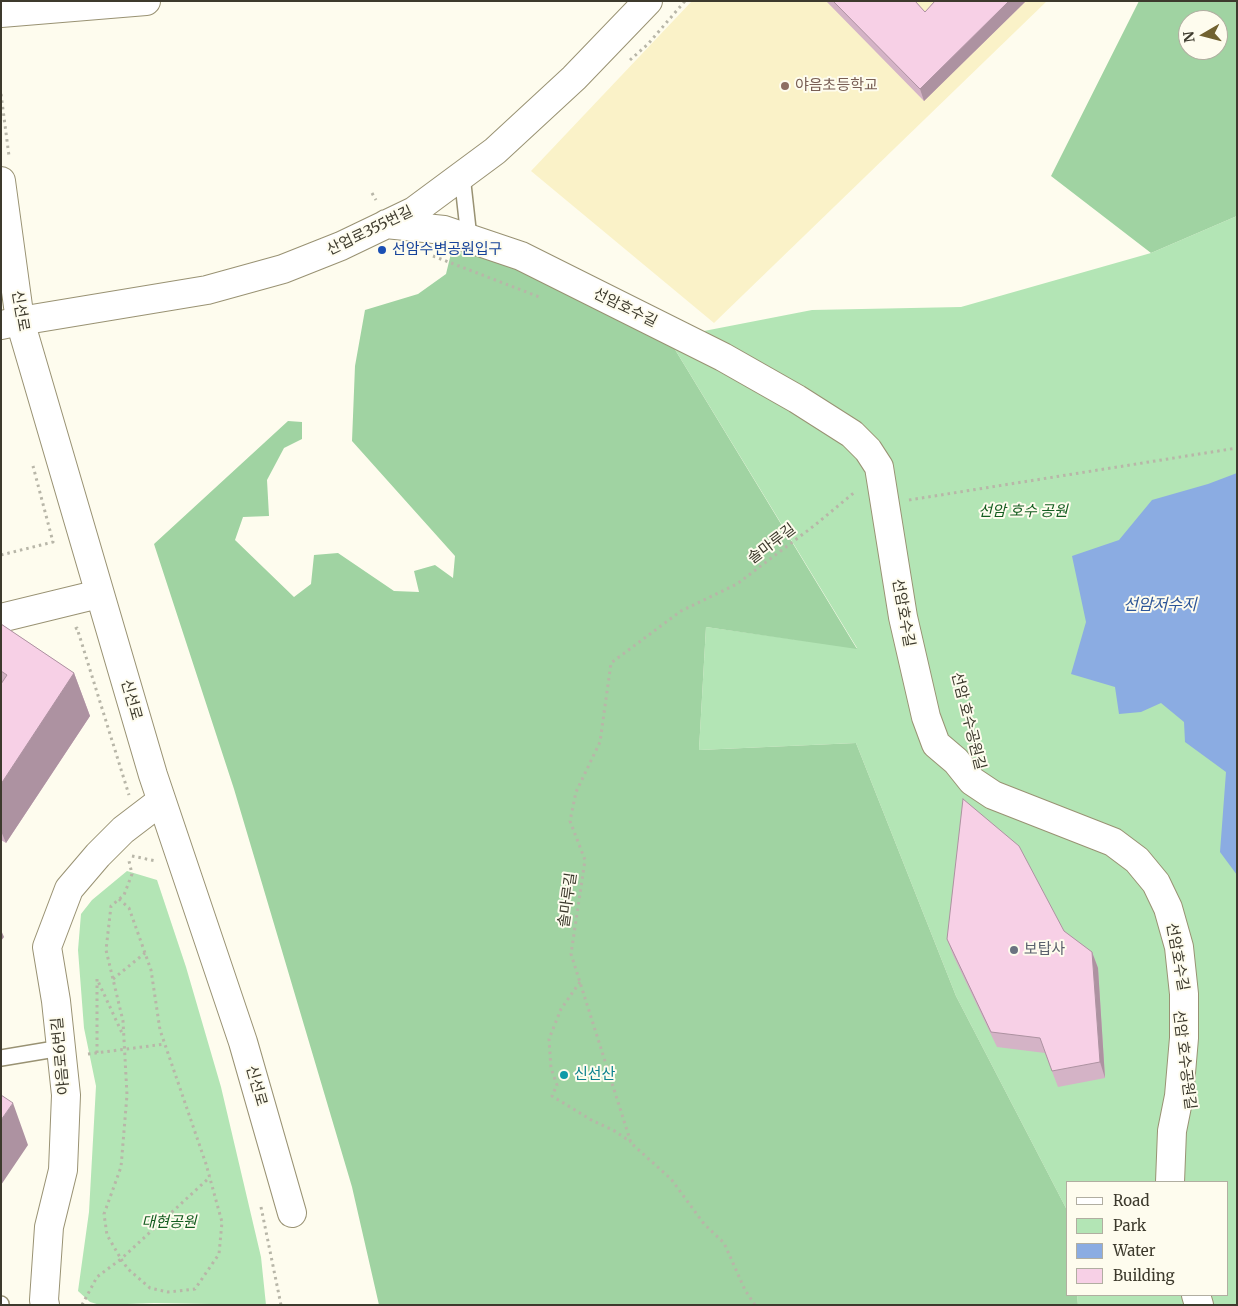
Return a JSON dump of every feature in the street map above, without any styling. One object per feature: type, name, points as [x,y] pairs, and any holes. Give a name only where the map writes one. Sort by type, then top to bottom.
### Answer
[{"type":"street","points":[[1,13],[146,1]]},
{"type":"street","name":"산업로355번길","points":[[11,323],[207,290],[283,269],[342,246],[414,211],[495,151],[567,85],[626,12],[648,1]]},
{"type":"street","name":"신선로","points":[[1,181],[11,323],[97,587],[162,801],[243,1042],[292,1213]]},
{"type":"street","name":"선암호수길","points":[[386,224],[444,230],[521,256],[723,357],[798,398],[852,434],[868,450],[879,467],[903,617],[926,717],[936,744],[956,761],[972,781],[993,795],[1113,842],[1137,860],[1156,883],[1168,908],[1179,947],[1184,994],[1184,1038],[1172,1131],[1170,1181]]},
{"type":"street","points":[[1,603],[97,587]]},
{"type":"street","points":[[1,618],[97,587]]},
{"type":"street","name":"야음로6번길","points":[[46,1303],[49,1227],[63,1170],[66,1095],[56,1001],[47,947],[69,889],[98,855],[123,830],[162,801]]},
{"type":"lane","points":[[462,175],[469,238]]},
{"type":"lane","points":[[1,1058],[60,1048]]},
{"type":"path","points":[[626,64],[648,44],[685,1]]},
{"type":"path","points":[[907,500],[1237,448]]},
{"type":"path","points":[[1,556],[53,542],[32,464]]},
{"type":"path","name":"솔마루길","points":[[631,1143],[571,954],[585,860],[570,821],[576,792],[600,742],[611,663],[681,611],[737,584],[815,525],[867,482],[881,481]]},
{"type":"path","points":[[119,899],[129,908],[152,970],[160,1030],[210,1178],[222,1222],[219,1254],[195,1289],[168,1292],[150,1288],[128,1269],[107,1235],[104,1214],[121,1167],[127,1095],[123,1022],[106,950],[111,906],[119,899],[124,895],[132,874],[123,830]]},
{"type":"path","points":[[113,979],[145,953]]},
{"type":"path","points":[[96,1053],[97,979],[124,1036]]},
{"type":"path","points":[[580,982],[561,1009],[549,1039],[551,1068],[557,1085],[552,1096],[614,1130],[671,1178],[704,1224],[724,1243],[744,1290],[754,1305]]},
{"type":"path","points":[[87,1054],[165,1044]]},
{"type":"path","points":[[82,1305],[97,1277],[121,1259],[210,1178]]},
{"type":"shaded area","name":"야음초등학교","points":[[692,1],[1047,1],[714,323],[531,171]]},
{"type":"green space","points":[[1139,1],[1237,1],[1237,216],[1151,253],[1051,176]]},
{"type":"green space","name":"선암 호수 공원","points":[[1237,216],[1237,1305],[1078,1305],[1077,1296],[1228,1296],[1228,1181],[1066,1181],[1066,1208],[956,996],[856,743],[699,750],[706,627],[857,648],[668,338],[812,310],[961,307],[1151,253]]},
{"type":"green space","points":[[455,237],[668,338],[857,649],[706,627],[699,750],[856,743],[956,996],[1066,1208],[1066,1296],[1077,1296],[1078,1305],[379,1305],[352,1187],[234,789],[154,544],[288,421],[302,422],[302,439],[284,448],[267,480],[269,516],[243,517],[235,540],[294,597],[311,584],[314,555],[338,553],[394,591],[419,592],[414,571],[435,565],[453,578],[455,556],[352,441],[355,366],[365,310],[418,294],[446,274]]},
{"type":"green space","name":"대현공원","points":[[127,871],[157,880],[186,967],[221,1087],[261,1257],[266,1305],[154,1303],[100,1305],[90,1302],[78,1291],[89,1212],[96,1086],[84,1028],[78,950],[81,914],[92,900]]},
{"type":"water","name":"선암저수지","points":[[1237,473],[1237,875],[1220,852],[1226,772],[1185,742],[1184,722],[1161,703],[1141,712],[1119,714],[1115,687],[1071,674],[1086,622],[1072,556],[1119,540],[1152,500],[1208,484]]},
{"type":"building","points":[[833,1],[915,1],[925,12],[935,1],[1009,1],[920,89]]},
{"type":"building","points":[[1,624],[74,673],[1,784],[1,684],[7,675],[1,671]]},
{"type":"building","name":"보탑사","points":[[963,799],[1019,846],[1064,931],[1092,952],[1100,1062],[1052,1071],[1040,1038],[991,1032],[947,939]]},
{"type":"building","points":[[1,1095],[13,1103],[1,1120]]},
{"type":"place","name":"야음초등학교","points":[[785,86]]},
{"type":"place","name":"선암수변공원입구","points":[[382,250]]},
{"type":"place","name":"보탑사","points":[[1014,950]]},
{"type":"place","name":"신선산","points":[[564,1075]]}]
